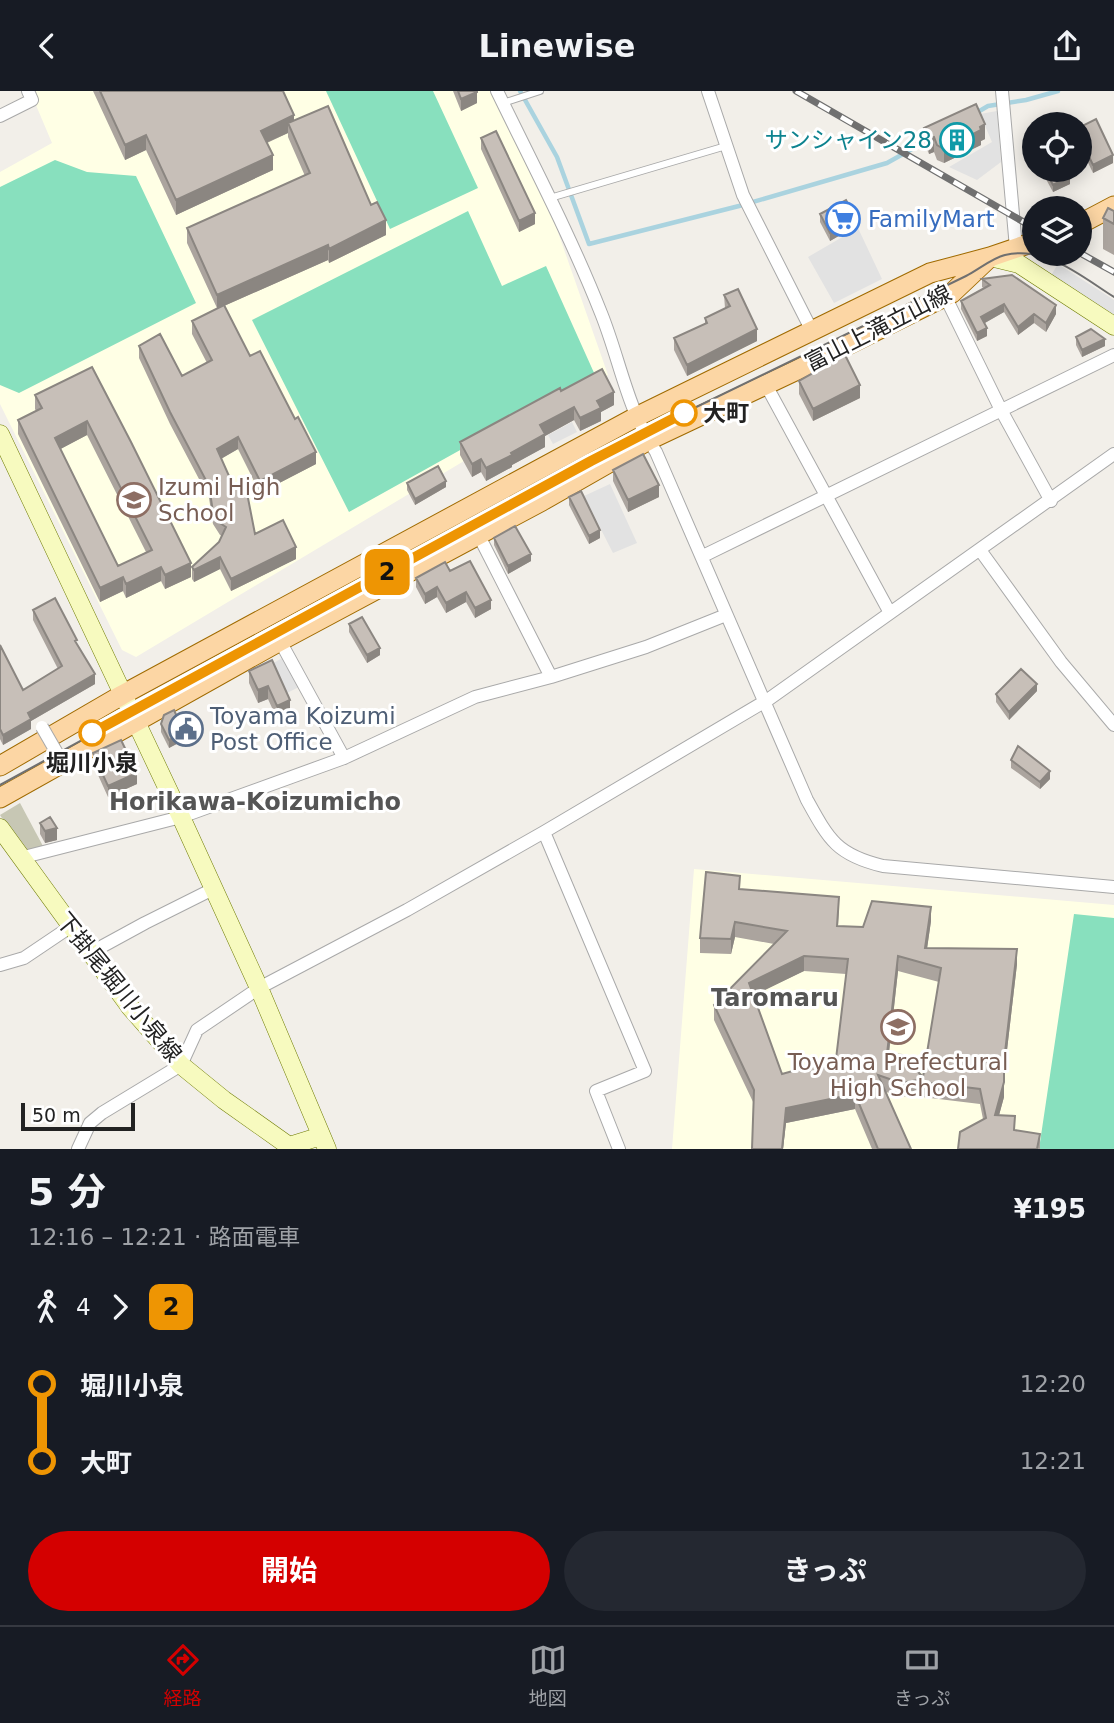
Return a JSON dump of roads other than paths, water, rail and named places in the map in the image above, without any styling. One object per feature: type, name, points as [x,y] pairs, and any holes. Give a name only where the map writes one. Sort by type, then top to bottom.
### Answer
[{"type":"main road","points":[[1092,218],[1114,206]]},
{"type":"main road","points":[[990,257],[1022,246]]},
{"type":"main road","name":"富山上滝立山線","points":[[0,766],[122,695],[636,417],[930,273],[990,257]]},
{"type":"main road","name":"富山上滝立山線","points":[[0,798],[280,641],[542,501],[649,440],[952,293],[990,257]]},
{"type":"street","points":[[0,116],[32,100],[28,91]]},
{"type":"street","points":[[708,91],[743,195],[812,331]]},
{"type":"street","points":[[1002,91],[1022,225]]},
{"type":"street","points":[[500,97],[550,198],[603,316],[636,417],[656,452],[821,826],[836,845],[858,860],[883,866],[1114,887]]},
{"type":"street","points":[[990,257],[1019,264],[1114,326]]},
{"type":"street","points":[[944,296],[1001,410],[1051,501]]},
{"type":"street","points":[[703,556],[1114,355]]},
{"type":"street","points":[[766,385],[890,613]]},
{"type":"street","points":[[0,433],[181,817],[259,988],[324,1142]]},
{"type":"street","points":[[78,1149],[90,1123],[181,1065],[197,1030],[259,988],[407,910],[764,702],[1114,454]]},
{"type":"street","points":[[478,534],[551,677]]},
{"type":"street","points":[[981,550],[1061,662],[1114,725]]},
{"type":"street","points":[[20,858],[181,817],[344,758],[475,697],[551,677],[646,647],[726,615]]},
{"type":"street","points":[[280,641],[344,758]]},
{"type":"street","points":[[43,727],[65,767]]},
{"type":"street","name":"下掛尾堀川小泉線","points":[[0,828],[130,1007],[181,1065],[224,1100],[289,1146],[324,1142]]},
{"type":"street","points":[[544,832],[645,1071],[596,1091],[619,1149]]},
{"type":"street","points":[[90,953],[214,890]]},
{"type":"street","points":[[0,965],[24,958],[70,927]]},
{"type":"lane","points":[[500,97],[540,91]]},
{"type":"lane","points":[[550,198],[727,146]]},
{"type":"waterway","points":[[520,91],[557,157],[589,244],[739,206],[887,163],[928,140]]},
{"type":"waterway","points":[[976,113],[988,106],[1058,91]]},
{"type":"tram line","points":[[0,785],[591,461],[966,276],[990,261],[1020,253],[1049,259],[1076,272],[1114,297]]},
{"type":"tram line","name":"2","points":[[92,733],[684,413]]},
{"type":"railway","points":[[796,91],[1022,221]]},
{"type":"railway","points":[[1092,260],[1114,272]]},
{"type":"place","name":"サンシャイン28","points":[[957,140]]},
{"type":"place","name":"FamilyMart","points":[[843,219]]},
{"type":"place","name":"大町","points":[[684,413]]},
{"type":"place","name":"Izumi High School","points":[[134,500]]},
{"type":"place","name":"Toyama Koizumi Post Office","points":[[186,729]]},
{"type":"place","name":"堀川小泉","points":[[92,733]]},
{"type":"place","name":"Toyama Prefectural High School","points":[[898,1027]]},
{"type":"district","name":"Horikawa-Koizumicho","points":[[255,802]]},
{"type":"district","name":"Taromaru","points":[[775,998]]}]
